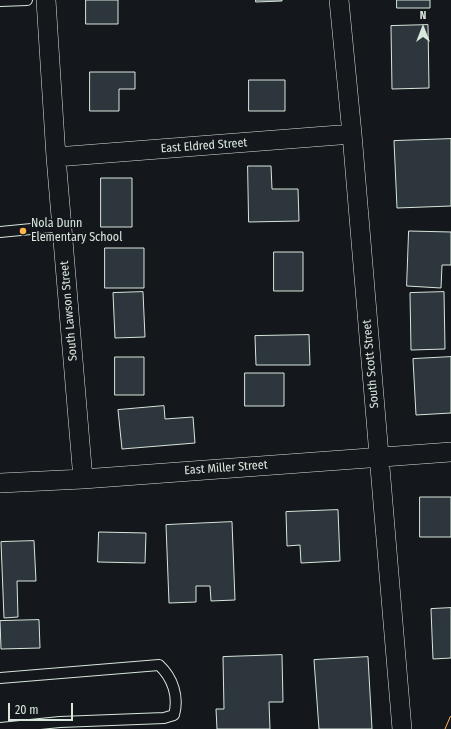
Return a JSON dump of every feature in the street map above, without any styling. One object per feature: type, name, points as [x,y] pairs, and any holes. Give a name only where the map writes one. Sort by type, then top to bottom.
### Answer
[{"type":"street","name":"South Lawson Street","points":[[46,0],[56,157],[83,479]]},
{"type":"street","name":"South Scott Street","points":[[339,0],[352,134],[402,729]]},
{"type":"street","name":"East Eldred Street","points":[[56,157],[352,134]]},
{"type":"street","name":"East Miller Street","points":[[0,483],[83,479],[451,452]]},
{"type":"lane","points":[[0,2],[27,0]]},
{"type":"lane","points":[[0,232],[62,226]]},
{"type":"lane","points":[[0,678],[159,665],[166,671],[171,681],[175,692],[176,707],[174,715],[164,718],[60,722],[0,728]]},
{"type":"building","points":[[86,0],[118,0],[118,24],[86,24]]},
{"type":"building","points":[[256,0],[282,0],[282,1],[256,2]]},
{"type":"building","points":[[397,0],[430,0],[430,8],[397,8]]},
{"type":"building","points":[[428,25],[429,88],[392,89],[391,26]]},
{"type":"building","points":[[90,72],[135,72],[135,89],[119,89],[119,111],[90,111]]},
{"type":"building","points":[[249,80],[285,80],[285,111],[249,111]]},
{"type":"building","points":[[451,139],[451,206],[397,208],[394,141]]},
{"type":"building","points":[[248,166],[271,166],[272,189],[298,189],[299,221],[249,222]]},
{"type":"building","points":[[101,178],[132,178],[132,227],[101,227]]},
{"type":"building","points":[[409,231],[451,232],[451,265],[442,265],[441,288],[407,286]]},
{"type":"building","points":[[105,248],[144,248],[144,288],[105,288]]},
{"type":"building","points":[[274,252],[303,252],[303,291],[274,291]]},
{"type":"building","points":[[143,292],[145,337],[115,338],[113,293]]},
{"type":"building","points":[[444,292],[445,349],[411,350],[410,293]]},
{"type":"building","points":[[309,335],[310,365],[256,365],[255,336]]},
{"type":"building","points":[[115,357],[144,357],[144,395],[115,395]]},
{"type":"building","points":[[451,357],[451,413],[416,415],[413,359]]},
{"type":"building","points":[[245,373],[284,373],[284,406],[245,406]]},
{"type":"building","points":[[164,406],[165,419],[193,417],[195,443],[122,449],[118,410]]},
{"type":"building","points":[[420,497],[451,497],[451,537],[420,537]]},
{"type":"building","points":[[338,510],[340,561],[301,563],[300,545],[287,546],[286,512]]},
{"type":"building","points":[[232,522],[235,600],[211,601],[210,586],[196,586],[196,602],[169,603],[166,525]]},
{"type":"building","points":[[99,532],[146,533],[145,563],[98,562]]},
{"type":"building","points":[[34,541],[36,581],[17,581],[18,617],[4,618],[1,542]]},
{"type":"building","points":[[451,608],[451,658],[433,659],[431,609]]},
{"type":"building","points":[[39,620],[40,648],[1,649],[0,621]]},
{"type":"building","points":[[282,655],[283,702],[269,702],[270,729],[217,729],[216,709],[224,709],[223,657]]},
{"type":"building","points":[[368,657],[372,729],[319,729],[314,660]]},
{"type":"power","points":[[445,729],[451,715]]},
{"type":"place","name":"Nola Dunn Elementary School","points":[[23,231]]}]
